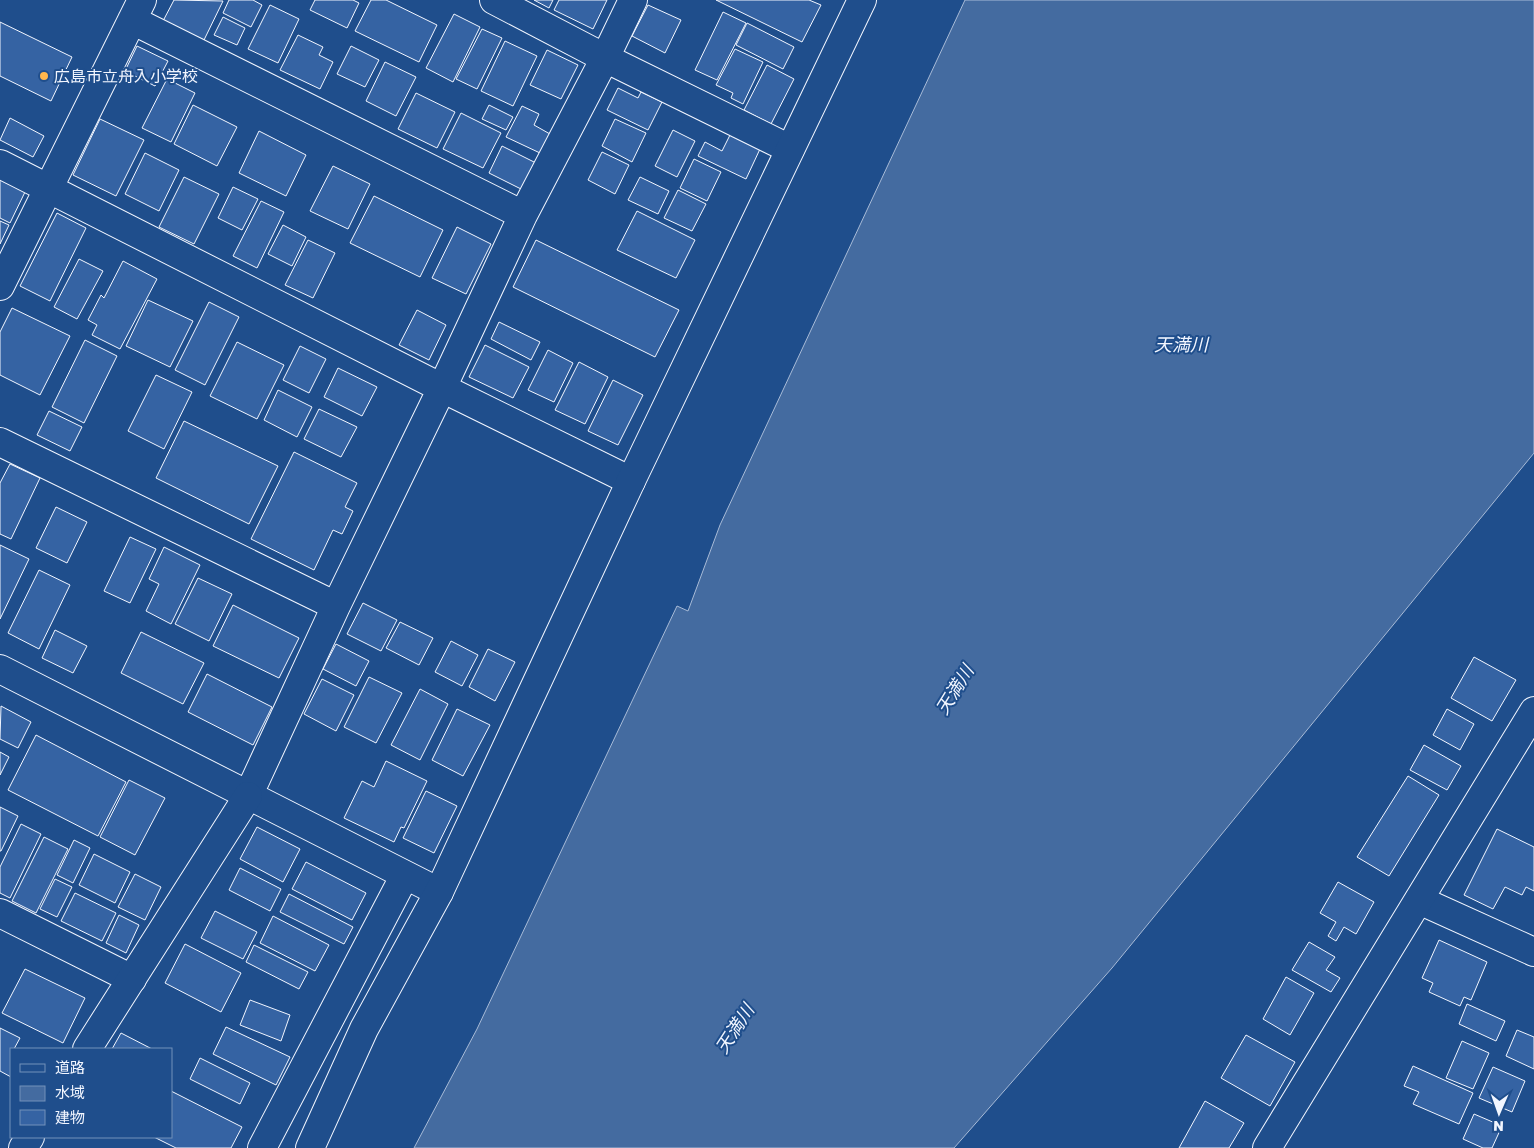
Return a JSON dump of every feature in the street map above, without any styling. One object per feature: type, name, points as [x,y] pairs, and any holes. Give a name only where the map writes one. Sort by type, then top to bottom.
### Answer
[{"type":"street","points":[[494,0],[790,150]]},
{"type":"street","points":[[87,1048],[248,796],[336,606],[524,215],[606,58],[633,0]]},
{"type":"street","points":[[310,1148],[364,1029],[439,892],[631,481],[862,0]]},
{"type":"street","points":[[0,286],[137,10],[524,215]]},
{"type":"street","points":[[0,164],[442,388],[631,481]]},
{"type":"street","points":[[0,442],[336,606]]},
{"type":"street","points":[[0,669],[439,892]]},
{"type":"street","points":[[1267,1148],[1534,711]]},
{"type":"street","points":[[262,1148],[405,875]]},
{"type":"street","points":[[1418,900],[1534,952]]},
{"type":"street","points":[[0,913],[132,979]]},
{"type":"water","name":"天満川","points":[[965,0],[1534,0],[1534,453],[1112,968],[954,1148],[414,1148],[477,1029],[677,606],[688,611],[720,525]]},
{"type":"building","points":[[174,0],[223,1],[204,40],[163,21]]},
{"type":"building","points":[[229,0],[253,0],[262,5],[251,27],[223,13]]},
{"type":"building","points":[[315,0],[353,0],[359,3],[347,28],[310,10]]},
{"type":"building","points":[[371,0],[386,0],[437,25],[419,62],[355,31]]},
{"type":"building","points":[[534,0],[553,0],[549,8]]},
{"type":"building","points":[[559,0],[607,0],[593,29],[554,10]]},
{"type":"building","points":[[716,0],[809,0],[821,5],[802,42]]},
{"type":"building","points":[[270,5],[299,19],[278,63],[248,49]]},
{"type":"building","points":[[648,5],[681,20],[665,53],[632,36]]},
{"type":"building","points":[[723,12],[746,23],[717,80],[695,70]]},
{"type":"building","points":[[454,14],[480,27],[453,82],[426,68]]},
{"type":"building","points":[[223,17],[245,28],[237,45],[214,35]]},
{"type":"building","points":[[0,22],[72,57],[51,101],[0,76]]},
{"type":"building","points":[[747,23],[794,47],[783,69],[736,45]]},
{"type":"building","points":[[482,29],[502,38],[477,89],[456,79]]},
{"type":"building","points":[[298,35],[323,47],[319,55],[333,62],[320,89],[280,70]]},
{"type":"building","points":[[505,41],[537,56],[513,106],[481,91]]},
{"type":"building","points":[[137,46],[168,61],[155,86],[125,71]]},
{"type":"building","points":[[351,46],[379,60],[365,87],[337,74]]},
{"type":"building","points":[[735,49],[763,62],[743,104],[731,98],[733,93],[716,85]]},
{"type":"building","points":[[547,50],[578,65],[561,99],[530,85]]},
{"type":"building","points":[[385,62],[416,77],[396,116],[366,101]]},
{"type":"building","points":[[767,65],[794,79],[771,124],[744,110]]},
{"type":"building","points":[[167,79],[195,93],[171,142],[142,128]]},
{"type":"building","points":[[618,88],[638,98],[641,92],[662,102],[648,130],[607,110]]},
{"type":"building","points":[[416,93],[455,112],[437,148],[398,129]]},
{"type":"building","points":[[193,105],[237,127],[217,166],[174,144]]},
{"type":"building","points":[[489,105],[513,117],[506,130],[482,119]]},
{"type":"building","points":[[522,106],[539,114],[534,125],[550,134],[540,153],[506,137]]},
{"type":"building","points":[[461,113],[501,133],[483,168],[443,149]]},
{"type":"building","points":[[10,118],[44,136],[33,157],[0,140]]},
{"type":"building","points":[[100,119],[144,140],[116,196],[73,175]]},
{"type":"building","points":[[615,119],[646,133],[632,162],[602,146]]},
{"type":"building","points":[[673,130],[695,141],[677,177],[655,166]]},
{"type":"building","points":[[259,131],[306,155],[286,196],[239,173]]},
{"type":"building","points":[[730,135],[760,149],[746,179],[698,156],[705,142],[722,151]]},
{"type":"building","points":[[502,146],[536,163],[523,190],[489,173]]},
{"type":"building","points":[[602,152],[629,165],[615,194],[588,180]]},
{"type":"building","points":[[145,153],[179,170],[159,211],[125,194]]},
{"type":"building","points":[[694,159],[721,172],[707,201],[680,188]]},
{"type":"building","points":[[333,166],[370,184],[348,229],[310,211]]},
{"type":"building","points":[[184,177],[219,194],[194,244],[159,227]]},
{"type":"building","points":[[640,177],[669,191],[658,214],[628,200]]},
{"type":"building","points":[[0,180],[25,192],[10,223],[0,218]]},
{"type":"building","points":[[233,187],[258,199],[242,230],[218,218]]},
{"type":"building","points":[[678,190],[706,204],[692,231],[664,218]]},
{"type":"building","points":[[374,196],[443,230],[420,277],[350,243]]},
{"type":"building","points":[[261,201],[284,212],[257,268],[233,256]]},
{"type":"building","points":[[637,211],[695,240],[676,278],[617,250]]},
{"type":"building","points":[[57,213],[86,228],[50,301],[20,286]]},
{"type":"building","points":[[0,221],[9,225],[0,244]]},
{"type":"building","points":[[283,225],[306,237],[292,266],[268,254]]},
{"type":"building","points":[[457,227],[491,244],[466,294],[432,278]]},
{"type":"building","points":[[308,240],[335,253],[313,298],[285,285]]},
{"type":"building","points":[[536,240],[679,310],[655,357],[513,287]]},
{"type":"building","points":[[79,259],[103,271],[77,319],[54,307]]},
{"type":"building","points":[[123,261],[157,279],[120,349],[92,335],[97,325],[88,320],[101,295],[104,298]]},
{"type":"building","points":[[148,300],[193,321],[170,367],[126,346]]},
{"type":"building","points":[[209,302],[239,317],[205,385],[175,370]]},
{"type":"building","points":[[12,308],[70,336],[40,395],[0,375],[0,332]]},
{"type":"building","points":[[417,310],[446,325],[429,360],[399,345]]},
{"type":"building","points":[[499,322],[540,342],[531,360],[491,339]]},
{"type":"building","points":[[85,340],[117,356],[84,423],[52,407]]},
{"type":"building","points":[[237,342],[284,365],[257,419],[210,396]]},
{"type":"building","points":[[485,345],[529,367],[513,398],[469,377]]},
{"type":"building","points":[[300,346],[326,359],[309,393],[283,380]]},
{"type":"building","points":[[548,350],[573,363],[554,402],[528,390]]},
{"type":"building","points":[[579,362],[608,377],[585,424],[555,410]]},
{"type":"building","points":[[338,368],[377,387],[362,416],[324,397]]},
{"type":"building","points":[[156,375],[192,392],[164,449],[128,431]]},
{"type":"building","points":[[613,380],[643,395],[618,445],[588,431]]},
{"type":"building","points":[[278,390],[312,407],[297,437],[264,420]]},
{"type":"building","points":[[319,409],[357,427],[341,457],[304,439]]},
{"type":"building","points":[[49,411],[82,427],[70,451],[37,435]]},
{"type":"building","points":[[184,421],[278,466],[249,524],[156,478]]},
{"type":"building","points":[[294,452],[357,483],[345,507],[353,511],[342,534],[333,530],[314,570],[251,539]]},
{"type":"building","points":[[10,464],[40,478],[11,539],[0,534],[0,483]]},
{"type":"building","points":[[56,507],[87,522],[67,563],[36,548]]},
{"type":"building","points":[[130,537],[156,549],[130,603],[104,591]]},
{"type":"building","points":[[0,545],[29,559],[0,619]]},
{"type":"building","points":[[164,547],[200,565],[171,624],[146,611],[159,584],[149,579]]},
{"type":"building","points":[[39,570],[70,585],[39,649],[8,633]]},
{"type":"building","points":[[198,578],[232,594],[209,641],[175,624]]},
{"type":"building","points":[[363,603],[397,620],[381,651],[347,634]]},
{"type":"building","points":[[233,605],[299,638],[279,678],[213,646]]},
{"type":"building","points":[[400,622],[433,638],[419,665],[386,648]]},
{"type":"building","points":[[55,630],[87,646],[73,673],[42,658]]},
{"type":"building","points":[[141,632],[204,663],[183,704],[121,673]]},
{"type":"building","points":[[451,641],[478,655],[462,686],[435,672]]},
{"type":"building","points":[[336,644],[369,661],[356,686],[323,669]]},
{"type":"building","points":[[488,649],[515,662],[495,701],[469,687]]},
{"type":"building","points":[[1474,657],[1516,680],[1492,721],[1451,698]]},
{"type":"building","points":[[207,674],[272,707],[253,745],[188,712]]},
{"type":"building","points":[[369,677],[402,693],[376,743],[344,727]]},
{"type":"building","points":[[322,679],[354,695],[336,731],[304,714]]},
{"type":"building","points":[[420,689],[448,704],[420,760],[391,745]]},
{"type":"building","points":[[1,706],[31,722],[18,748],[0,739]]},
{"type":"building","points":[[457,709],[490,725],[463,776],[432,760]]},
{"type":"building","points":[[1447,709],[1474,724],[1460,750],[1433,735]]},
{"type":"building","points":[[36,735],[126,782],[98,836],[8,790]]},
{"type":"building","points":[[1424,745],[1461,766],[1447,790],[1410,770]]},
{"type":"building","points":[[0,752],[9,757],[0,775]]},
{"type":"building","points":[[386,761],[427,781],[404,828],[401,827],[394,842],[344,818],[362,781],[374,787]]},
{"type":"building","points":[[1408,776],[1439,795],[1389,876],[1357,857]]},
{"type":"building","points":[[129,780],[165,798],[135,855],[100,837]]},
{"type":"building","points":[[426,791],[457,806],[434,853],[403,838]]},
{"type":"building","points":[[0,807],[18,816],[1,851],[0,851]]},
{"type":"building","points":[[21,824],[41,834],[10,898],[0,893],[0,867]]},
{"type":"building","points":[[257,827],[300,849],[283,882],[240,859]]},
{"type":"building","points":[[1497,829],[1534,847],[1534,891],[1526,887],[1522,895],[1505,887],[1493,909],[1464,895]]},
{"type":"building","points":[[44,837],[68,849],[36,913],[12,901]]},
{"type":"building","points":[[74,840],[90,848],[73,883],[57,875]]},
{"type":"building","points":[[94,854],[130,872],[115,903],[79,885]]},
{"type":"building","points":[[306,862],[366,893],[352,920],[292,889]]},
{"type":"building","points":[[240,868],[281,889],[270,911],[229,890]]},
{"type":"building","points":[[135,874],[161,887],[145,920],[118,907]]},
{"type":"building","points":[[55,879],[72,887],[57,917],[40,909]]},
{"type":"building","points":[[1338,882],[1374,902],[1356,934],[1344,927],[1336,941],[1328,936],[1336,922],[1320,913]]},
{"type":"building","points":[[75,893],[116,913],[102,941],[61,921]]},
{"type":"building","points":[[289,894],[353,927],[344,944],[280,912]]},
{"type":"building","points":[[215,911],[257,932],[243,959],[201,938]]},
{"type":"building","points":[[119,915],[139,925],[126,953],[106,943]]},
{"type":"building","points":[[273,916],[329,945],[315,971],[260,943]]},
{"type":"building","points":[[1439,940],[1487,962],[1471,1000],[1464,997],[1460,1006],[1429,992],[1433,983],[1422,978]]},
{"type":"building","points":[[1309,942],[1335,957],[1326,970],[1340,978],[1331,992],[1292,970]]},
{"type":"building","points":[[185,944],[241,973],[221,1012],[165,983]]},
{"type":"building","points":[[254,945],[308,972],[299,989],[246,962]]},
{"type":"building","points":[[25,969],[85,998],[63,1043],[2,1013]]},
{"type":"building","points":[[1286,977],[1314,993],[1290,1035],[1263,1019]]},
{"type":"building","points":[[250,1000],[290,1015],[281,1041],[240,1025]]},
{"type":"building","points":[[1467,1004],[1505,1021],[1496,1041],[1459,1024]]},
{"type":"building","points":[[226,1027],[290,1057],[276,1085],[213,1054]]},
{"type":"building","points":[[0,1028],[20,1038],[15,1048],[10,1048],[10,1076],[0,1071]]},
{"type":"building","points":[[1517,1030],[1534,1037],[1534,1069],[1506,1056]]},
{"type":"building","points":[[121,1033],[150,1048],[113,1048]]},
{"type":"building","points":[[1246,1035],[1295,1062],[1270,1106],[1221,1078]]},
{"type":"building","points":[[1462,1041],[1489,1053],[1473,1089],[1446,1078]]},
{"type":"building","points":[[200,1058],[250,1083],[240,1104],[190,1079]]},
{"type":"building","points":[[1413,1066],[1473,1093],[1459,1124],[1413,1104],[1419,1092],[1404,1086]]},
{"type":"building","points":[[1493,1067],[1525,1081],[1512,1112],[1479,1098]]},
{"type":"building","points":[[172,1092],[242,1127],[231,1148],[176,1148],[156,1138],[172,1138]]},
{"type":"building","points":[[1205,1101],[1244,1123],[1229,1148],[1179,1148]]},
{"type":"building","points":[[1474,1114],[1502,1126],[1492,1148],[1483,1148],[1463,1139]]},
{"type":"place","name":"広島市立舟入小学校","points":[[44,76]]}]
